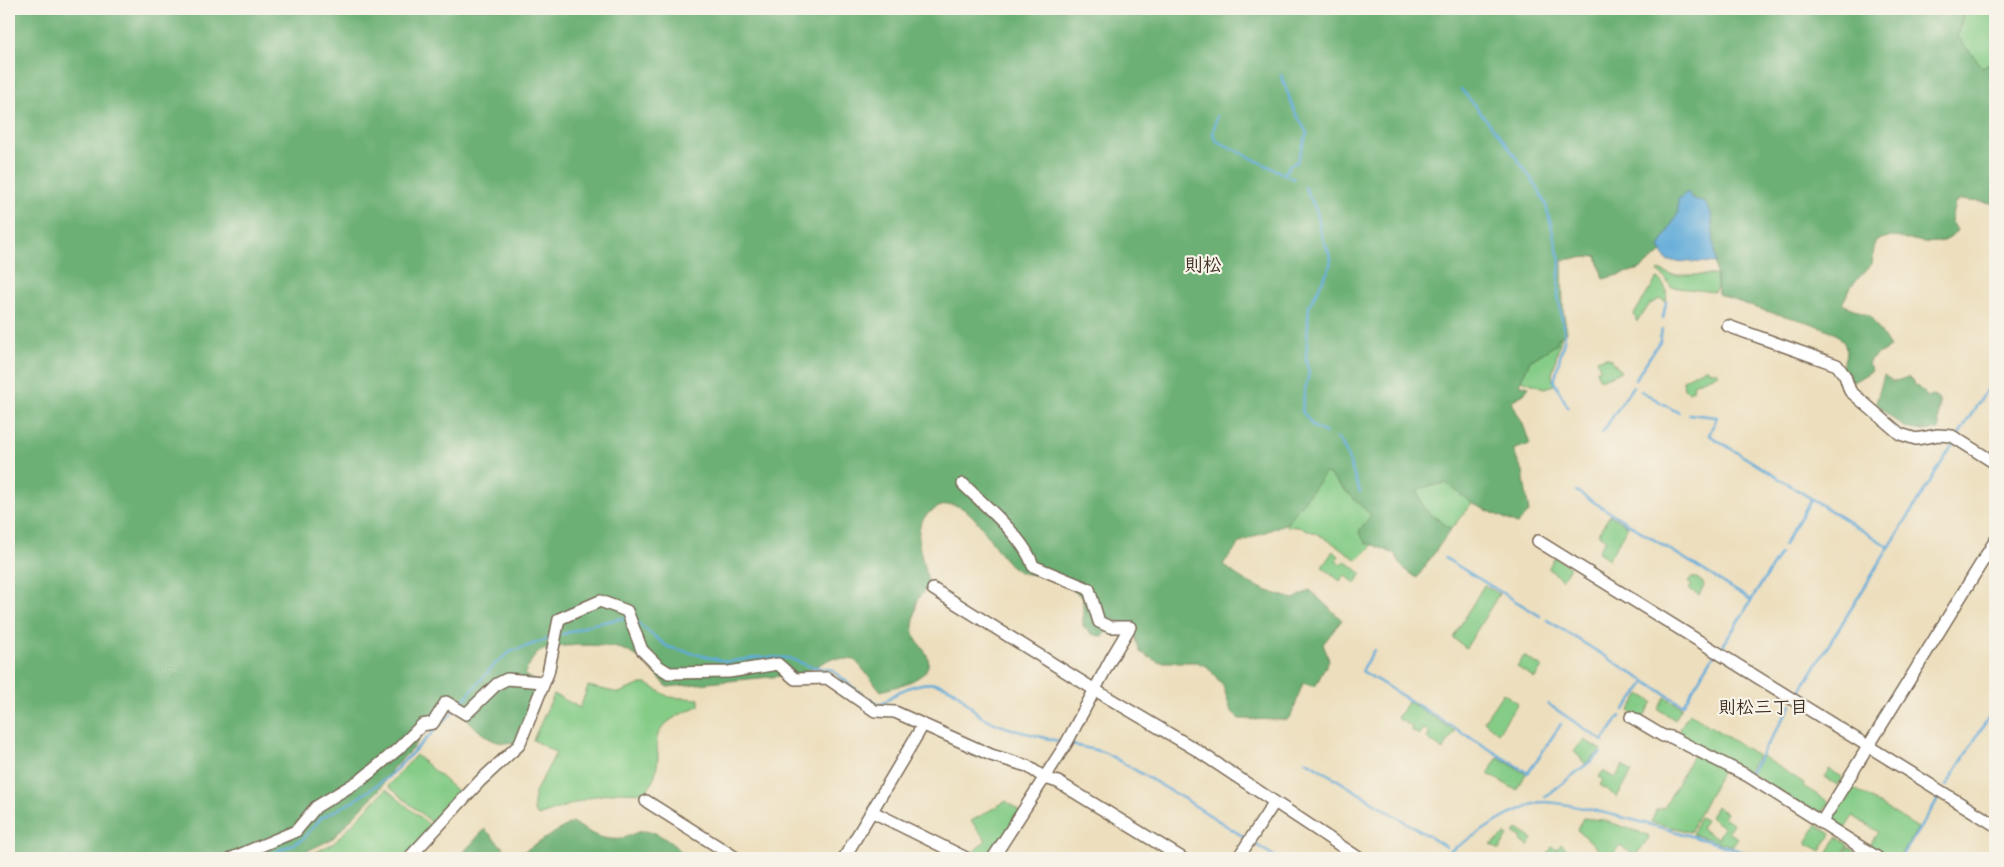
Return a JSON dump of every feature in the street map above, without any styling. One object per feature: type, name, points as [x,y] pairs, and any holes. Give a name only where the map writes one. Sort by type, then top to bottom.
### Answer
[{"type":"street","points":[[1728,326],[1837,366],[1845,376],[1850,391],[1900,434],[1916,439],[1938,435],[1956,439],[1995,463]]},
{"type":"street","points":[[963,484],[1017,540],[1030,558],[1033,566],[1089,589],[1098,622],[1110,627],[1130,627],[1045,778],[993,858]]},
{"type":"street","points":[[1538,541],[1995,825]]},
{"type":"street","points":[[1821,823],[1995,541]]},
{"type":"street","points":[[933,589],[1095,690],[1195,749],[1274,803],[1360,858]]},
{"type":"street","points":[[409,858],[450,812],[519,745],[553,653],[559,620],[600,601],[627,610],[642,650],[658,666],[669,673],[729,672],[778,664],[795,679],[827,678],[875,711],[895,712],[990,755],[1027,766],[1045,778],[1058,782],[1182,858]]},
{"type":"street","points":[[232,858],[296,831],[316,808],[362,779],[422,726],[433,723],[446,702],[466,714],[497,684],[507,679],[543,682]]},
{"type":"street","points":[[1631,718],[1663,736],[1671,737],[1748,776],[1878,858]]},
{"type":"street","points":[[844,858],[923,725]]},
{"type":"street","points":[[646,801],[736,858]]},
{"type":"street","points":[[1238,858],[1274,803]]},
{"type":"street","points":[[873,812],[953,856],[966,858]]},
{"type":"green space","points":[[9,9],[1964,9],[1958,37],[1982,67],[1995,60],[1995,83],[1993,84],[1995,88],[1995,206],[1993,203],[1960,200],[1955,203],[1951,220],[1957,230],[1944,241],[1926,242],[1886,237],[1875,241],[1872,264],[1852,285],[1842,304],[1870,316],[1890,347],[1870,359],[1868,364],[1872,371],[1853,382],[1842,366],[1846,352],[1844,343],[1831,331],[1809,322],[1760,309],[1718,294],[1711,213],[1705,203],[1692,198],[1678,213],[1659,247],[1662,252],[1640,269],[1603,279],[1597,256],[1562,260],[1563,310],[1567,332],[1558,338],[1557,344],[1530,361],[1519,384],[1529,387],[1524,394],[1511,401],[1523,424],[1530,444],[1513,450],[1523,472],[1529,512],[1517,524],[1473,504],[1446,483],[1421,488],[1417,492],[1424,509],[1451,529],[1417,578],[1403,568],[1395,554],[1371,544],[1366,544],[1359,531],[1371,515],[1326,472],[1287,523],[1241,542],[1223,564],[1247,582],[1294,599],[1310,590],[1342,620],[1323,644],[1329,660],[1315,687],[1303,683],[1291,716],[1287,720],[1239,719],[1231,711],[1223,686],[1208,667],[1197,662],[1158,662],[1140,652],[1133,629],[1115,620],[1103,637],[1092,634],[1083,626],[1083,598],[1055,580],[1040,575],[1022,573],[1015,569],[970,514],[960,507],[948,505],[935,509],[926,516],[921,524],[919,545],[929,588],[922,593],[917,601],[913,630],[929,663],[921,676],[905,684],[881,691],[855,660],[832,658],[801,674],[667,687],[644,662],[633,654],[619,648],[596,645],[556,647],[539,652],[524,675],[545,686],[524,741],[504,743],[487,737],[444,700],[412,749],[392,769],[381,788],[332,839],[303,853],[298,858],[9,858]]},
{"type":"green space","points":[[1964,9],[1983,9],[1995,19],[1995,60],[1982,67],[1958,37]]},
{"type":"green space","points":[[1659,270],[1671,275],[1716,275],[1717,287],[1714,292],[1671,287],[1658,272]]},
{"type":"green space","points":[[1657,278],[1665,288],[1667,294],[1666,301],[1660,299],[1650,304],[1637,322],[1634,314]]},
{"type":"green space","points":[[1562,335],[1552,374],[1554,385],[1544,388],[1521,380],[1530,361],[1557,344],[1558,338]]},
{"type":"green space","points":[[1606,357],[1611,359],[1621,372],[1600,380],[1596,371],[1600,369],[1597,360]]},
{"type":"green space","points":[[1707,367],[1708,370],[1718,372],[1718,374],[1694,383],[1693,390],[1689,392],[1684,389],[1683,380]]},
{"type":"green space","points":[[1884,375],[1893,382],[1908,377],[1928,397],[1932,395],[1939,400],[1939,430],[1917,430],[1903,426],[1876,403]]},
{"type":"green space","points":[[1326,472],[1371,515],[1371,544],[1373,545],[1357,560],[1333,543],[1314,533],[1295,527],[1287,527],[1287,523]]},
{"type":"green space","points":[[1446,483],[1472,503],[1451,529],[1424,509],[1417,492],[1421,488]]},
{"type":"green space","points":[[1610,515],[1628,526],[1609,559],[1598,552],[1606,539],[1598,534]]},
{"type":"green space","points":[[1333,551],[1339,556],[1336,561],[1341,565],[1345,561],[1362,574],[1355,583],[1345,575],[1340,581],[1322,567]]},
{"type":"green space","points":[[1555,557],[1570,567],[1562,580],[1548,568]]},
{"type":"green space","points":[[1691,578],[1697,578],[1703,583],[1704,586],[1699,595],[1689,589],[1692,585],[1688,583]]},
{"type":"green space","points":[[1484,585],[1499,594],[1466,648],[1453,638]]},
{"type":"green space","points":[[1524,656],[1542,667],[1535,678],[1517,667]]},
{"type":"green space","points":[[641,684],[647,684],[669,697],[699,699],[699,706],[672,719],[663,726],[658,734],[656,772],[651,785],[645,793],[619,792],[595,796],[538,816],[534,811],[534,794],[556,753],[533,740],[554,694],[580,708],[588,686],[619,693]]},
{"type":"green space","points":[[1503,693],[1518,703],[1498,733],[1484,721]]},
{"type":"green space","points":[[1640,694],[1653,702],[1642,719],[1629,711]]},
{"type":"green space","points":[[1665,697],[1682,707],[1675,720],[1658,709]]},
{"type":"green space","points":[[1408,701],[1455,731],[1443,750],[1427,738],[1430,733],[1423,728],[1419,735],[1411,730],[1412,727],[1397,718]]},
{"type":"green space","points":[[1689,713],[1758,756],[1748,772],[1677,734]]},
{"type":"green space","points":[[1585,740],[1601,750],[1585,764],[1574,750]]},
{"type":"green space","points":[[1694,753],[1723,769],[1690,832],[1651,822],[1656,810],[1664,808]]},
{"type":"green space","points":[[416,755],[464,797],[436,826],[388,786]]},
{"type":"green space","points":[[1762,756],[1804,783],[1803,786],[1829,802],[1822,814],[1817,815],[1751,774]]},
{"type":"green space","points":[[1498,757],[1526,774],[1516,790],[1488,774]]},
{"type":"green space","points":[[1623,765],[1632,772],[1617,797],[1600,785],[1603,780],[1599,777],[1603,771],[1615,778]]},
{"type":"green space","points":[[1829,769],[1842,777],[1837,785],[1824,777]]},
{"type":"green space","points":[[1850,786],[1918,828],[1899,858],[1886,858],[1868,848],[1878,832],[1853,816],[1843,832],[1832,826],[1830,818]]},
{"type":"green space","points":[[386,789],[432,827],[405,858],[304,858],[334,843]]},
{"type":"green space","points":[[1006,801],[1021,812],[990,858],[977,858],[970,855],[986,840],[971,821]]},
{"type":"green space","points":[[1716,806],[1726,813],[1724,818],[1733,823],[1728,832],[1738,838],[1733,846],[1692,834],[1700,817],[1706,820],[1701,829],[1718,838],[1724,828],[1710,817]]},
{"type":"green space","points":[[1583,818],[1603,820],[1648,835],[1649,838],[1636,855],[1619,846],[1611,858],[1607,858],[1577,830]]},
{"type":"green space","points":[[572,822],[594,834],[611,839],[650,831],[668,841],[689,858],[458,858],[485,829],[507,852],[518,855]]},
{"type":"green space","points":[[1817,825],[1831,834],[1821,851],[1806,843]]},
{"type":"green space","points":[[1517,829],[1533,839],[1529,846],[1520,841],[1522,838],[1514,833]]},
{"type":"green space","points":[[1506,834],[1508,836],[1499,850],[1491,845]]},
{"type":"green space","points":[[1837,837],[1848,845],[1840,858],[1832,858],[1826,855]]},
{"type":"green space","points":[[1561,844],[1567,849],[1560,858],[1545,858],[1552,847],[1557,850]]},
{"type":"green space","points":[[1848,847],[1857,852],[1853,858],[1843,858]]},
{"type":"water","points":[[1688,192],[1692,198],[1705,203],[1711,213],[1716,263],[1667,261],[1659,247],[1678,213],[1678,199]]},
{"type":"waterway","points":[[1281,75],[1294,110],[1307,133],[1297,162],[1290,165],[1285,173]]},
{"type":"waterway","points":[[1461,89],[1504,141],[1537,187],[1546,205],[1560,261],[1558,295],[1565,336],[1554,382],[1568,407]]},
{"type":"waterway","points":[[1217,116],[1213,132],[1215,140],[1294,179]]},
{"type":"waterway","points":[[1305,187],[1317,212],[1321,234],[1331,258],[1330,267],[1309,306],[1306,360],[1309,373],[1302,411],[1314,427],[1326,433]]},
{"type":"waterway","points":[[1663,319],[1666,302]]},
{"type":"waterway","points":[[1635,380],[1660,341],[1662,329]]},
{"type":"waterway","points":[[1958,436],[1995,376]]},
{"type":"waterway","points":[[1602,433],[1633,386]]},
{"type":"waterway","points":[[1641,391],[1679,413]]},
{"type":"waterway","points":[[1689,414],[1717,417],[1709,435],[1889,547]]},
{"type":"waterway","points":[[1337,438],[1347,456],[1360,492]]},
{"type":"waterway","points":[[1797,696],[1955,441]]},
{"type":"waterway","points":[[1576,491],[1751,600]]},
{"type":"waterway","points":[[1783,546],[1811,500]]},
{"type":"waterway","points":[[1721,649],[1780,554]]},
{"type":"waterway","points":[[1445,558],[1540,616]]},
{"type":"waterway","points":[[561,635],[593,624],[625,618]]},
{"type":"waterway","points":[[1547,620],[1683,705],[1714,655]]},
{"type":"waterway","points":[[636,622],[668,647],[691,653],[728,662],[760,657],[789,658],[808,666],[832,670],[861,694],[881,705],[898,692],[908,688],[928,683],[938,684],[948,687],[957,693],[979,715],[991,722],[1062,742]]},
{"type":"waterway","points":[[459,705],[496,663],[510,652],[551,638]]},
{"type":"waterway","points":[[1374,650],[1362,671],[1528,773],[1561,724]]},
{"type":"waterway","points":[[1624,710],[1646,682]]},
{"type":"waterway","points":[[1548,704],[1603,741],[1620,716]]},
{"type":"waterway","points":[[1750,773],[1792,704]]},
{"type":"waterway","points":[[1946,786],[1995,707]]},
{"type":"waterway","points":[[246,858],[267,856],[302,840],[321,818],[352,802],[387,778],[454,711]]},
{"type":"waterway","points":[[1070,744],[1103,752],[1115,758],[1247,839]]},
{"type":"waterway","points":[[1545,797],[1601,753]]},
{"type":"waterway","points":[[1305,760],[1446,847]]},
{"type":"waterway","points":[[1901,858],[1940,796]]},
{"type":"waterway","points":[[1438,858],[1511,814],[1537,803],[1552,803],[1610,814],[1764,858]]},
{"type":"waterway","points":[[1252,842],[1277,858]]},
{"type":"waterway","points":[[1451,852],[1454,856],[1453,858]]},
{"type":"district","name":"則松","points":[[1203,267]]},
{"type":"district","name":"則松三丁目","points":[[1763,709]]}]
